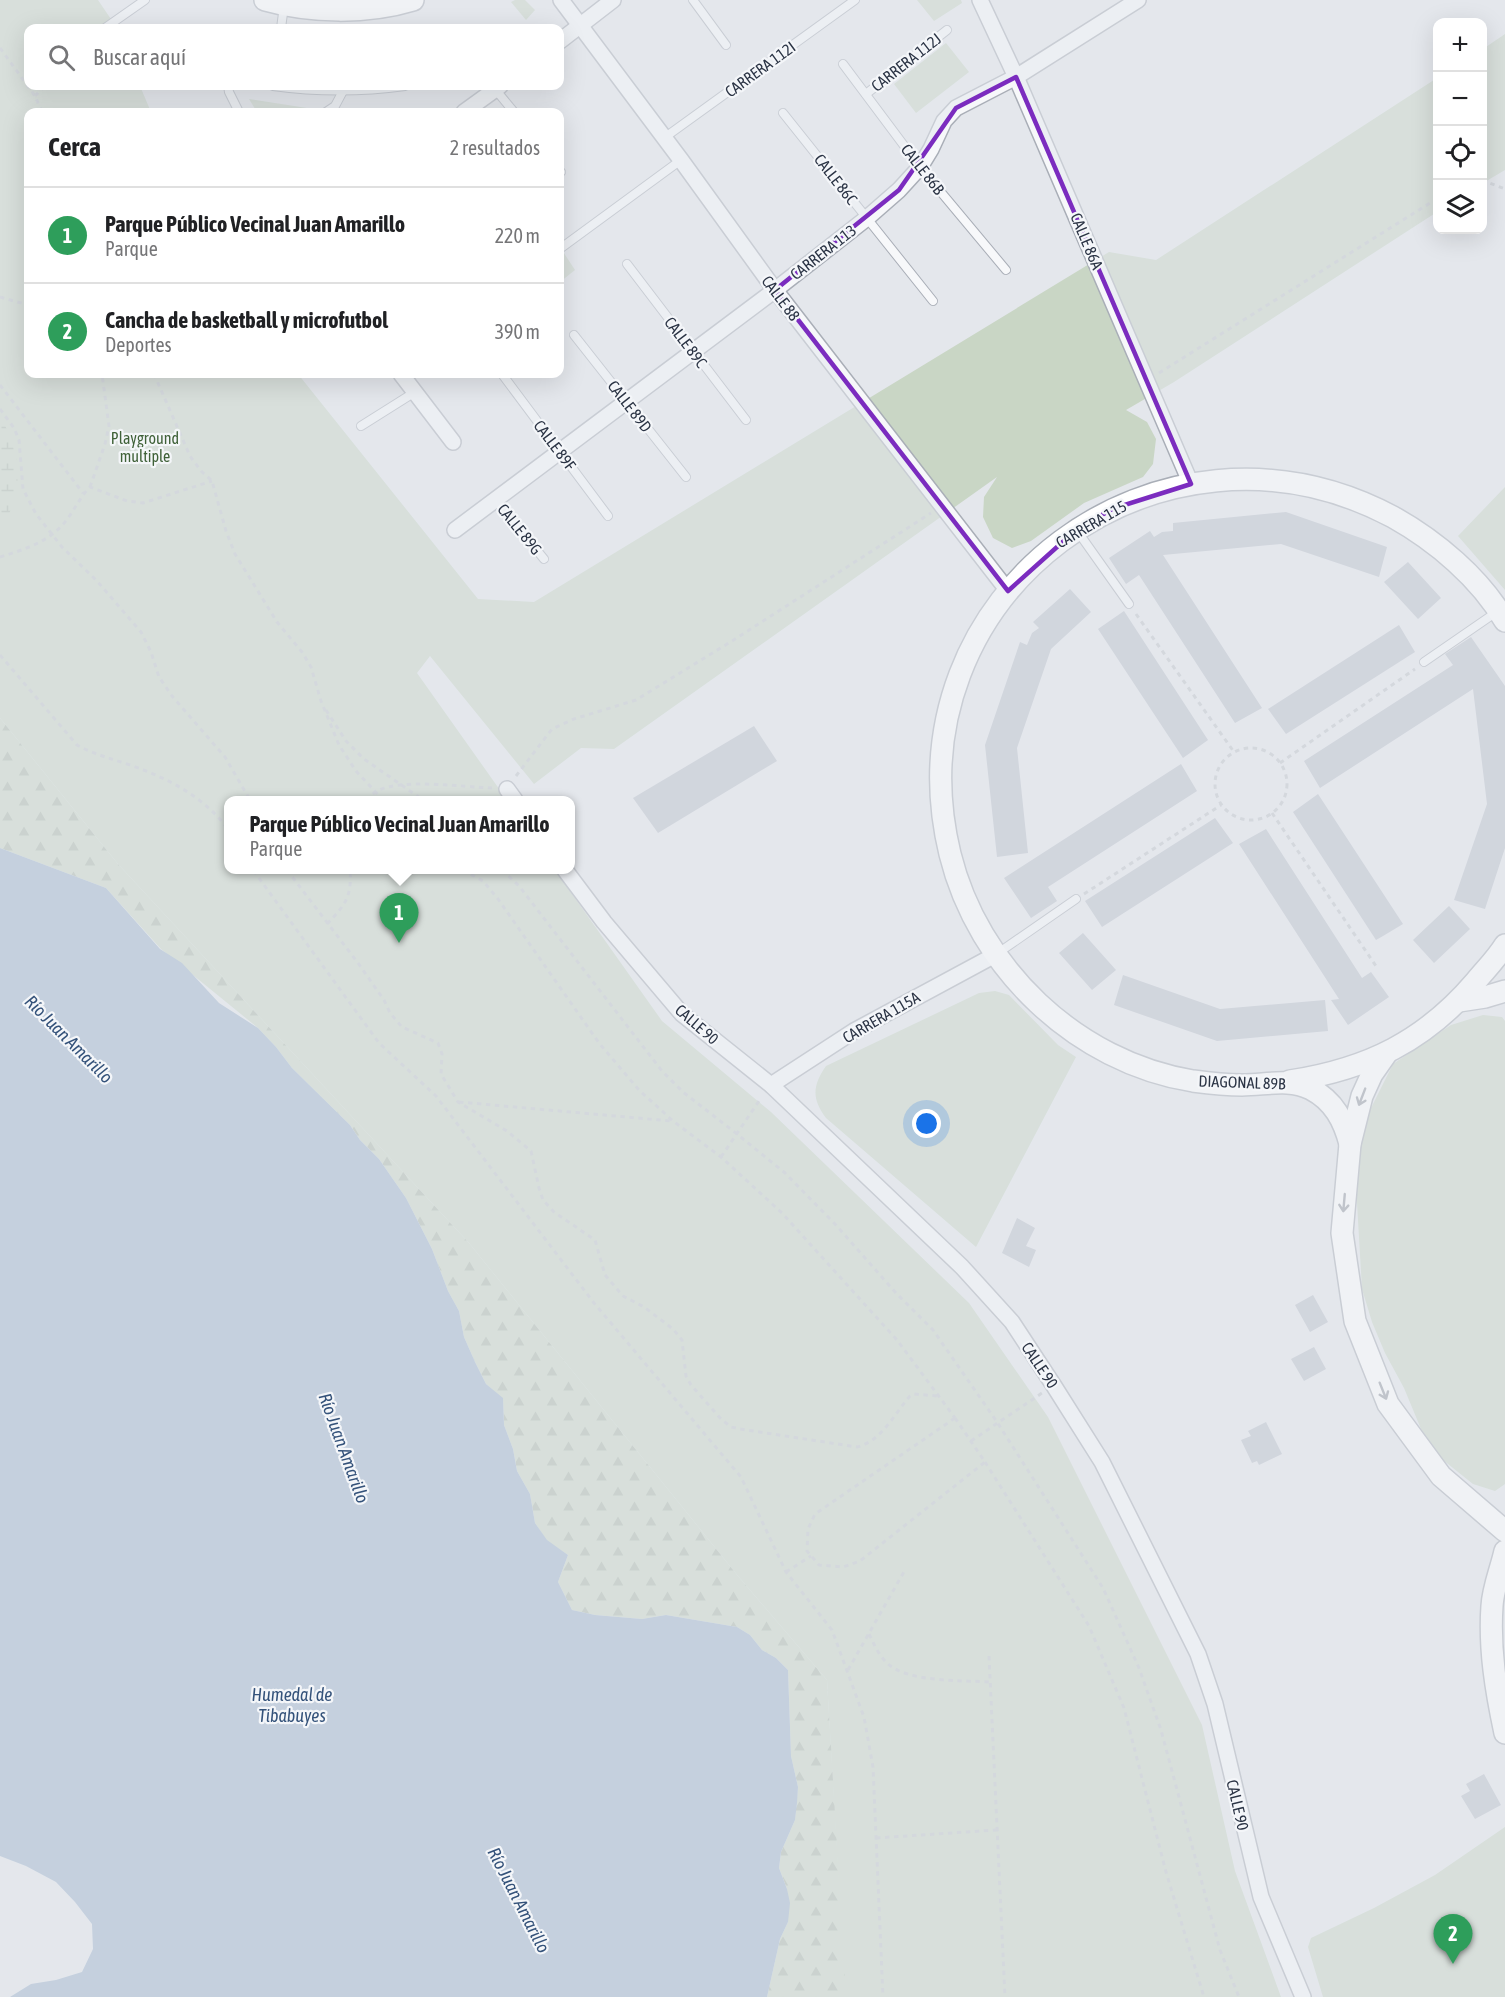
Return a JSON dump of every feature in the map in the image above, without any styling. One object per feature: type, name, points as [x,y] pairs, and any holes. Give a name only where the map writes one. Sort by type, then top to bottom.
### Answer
[{"type":"street","points":[[275,3],[342,10],[400,4],[413,0]]},
{"type":"street","name":"CALLE 88","points":[[561,0],[775,290],[1008,591]]},
{"type":"street","points":[[564,38],[613,0]]},
{"type":"street","name":"CALLE 86A","points":[[980,0],[1016,77],[1191,484]]},
{"type":"street","name":"CARRERA 113","points":[[455,530],[775,290],[867,218],[899,190],[920,166],[944,121],[956,108],[1016,77],[1138,0]]},
{"type":"street","points":[[469,108],[494,90]]},
{"type":"street","points":[[404,378],[453,442]]},
{"type":"street","name":"CARRERA 115","points":[[1008,591],[1028,568],[1051,548],[1112,509],[1150,494],[1191,484],[1230,479],[1270,480],[1309,485],[1365,502],[1416,530],[1464,570],[1502,616]]},
{"type":"street","name":"DIAGONAL 89B","points":[[1008,591],[967,658],[954,694],[945,732],[941,771],[942,810],[956,875],[975,922],[995,955],[1025,992],[1061,1024],[1101,1050],[1145,1069],[1191,1081],[1239,1085],[1287,1082],[1310,1089],[1330,1102],[1344,1121],[1350,1144]]},
{"type":"street","name":"CALLE 90","points":[[568,874],[604,922],[682,1014],[771,1085],[962,1267],[1012,1322],[1054,1386],[1102,1462],[1198,1654],[1215,1704],[1261,1897],[1303,1997]]},
{"type":"street","points":[[1287,1082],[1321,1077],[1354,1067],[1386,1054],[1421,1033],[1459,1001],[1504,950]]},
{"type":"street","name":"CARRERA 115A","points":[[771,1085],[854,1031],[995,955]]},
{"type":"street","points":[[1459,1001],[1505,991]]},
{"type":"street","name":"DIAGONAL 89B","points":[[1386,1054],[1372,1074],[1362,1096],[1350,1144],[1341,1233],[1354,1321],[1388,1404],[1441,1476],[1505,1530]]},
{"type":"street","points":[[1505,1551],[1492,1604],[1491,1651],[1496,1693],[1505,1733]]},
{"type":"lane","points":[[111,24],[145,0]]},
{"type":"lane","points":[[693,0],[726,45]]},
{"type":"lane","name":"CARRERA 112I","points":[[664,138],[855,0]]},
{"type":"lane","points":[[275,3],[280,24]]},
{"type":"lane","name":"CARRERA 112J","points":[[866,94],[947,30]]},
{"type":"lane","name":"CALLE 86B","points":[[843,64],[920,166],[1006,270]]},
{"type":"lane","points":[[229,90],[237,108]]},
{"type":"lane","points":[[329,90],[355,90]]},
{"type":"lane","points":[[500,90],[511,108]]},
{"type":"lane","points":[[332,108],[343,91]]},
{"type":"lane","name":"CALLE 86C","points":[[783,113],[933,301]]},
{"type":"lane","points":[[564,246],[681,160]]},
{"type":"lane","name":"CALLE 89C","points":[[627,264],[746,420]]},
{"type":"lane","name":"CALLE 89D","points":[[574,335],[686,477]]},
{"type":"lane","name":"CALLE 89F","points":[[505,378],[608,516]]},
{"type":"lane","points":[[361,426],[415,392]]},
{"type":"lane","name":"CALLE 89G","points":[[495,499],[544,559]]},
{"type":"lane","points":[[1076,530],[1129,604]]},
{"type":"lane","points":[[1424,663],[1502,616]]},
{"type":"lane","points":[[995,955],[1076,899]]},
{"type":"path","points":[[0,48],[24,82]]},
{"type":"path","points":[[30,90],[40,108]]},
{"type":"path","points":[[34,96],[41,90]]},
{"type":"path","points":[[1487,182],[1505,189]]},
{"type":"path","points":[[1147,380],[1433,201]]},
{"type":"path","points":[[0,297],[24,304]]},
{"type":"path","points":[[0,557],[22,550],[52,535],[69,517],[83,493],[90,487],[109,426],[103,378]]},
{"type":"path","points":[[156,378],[190,456],[212,481],[235,554],[277,622],[302,652],[311,667],[321,701],[339,745],[356,771],[379,796]]},
{"type":"path","points":[[0,384],[83,493]]},
{"type":"path","points":[[0,410],[14,428],[18,440],[23,489],[36,514],[52,535],[104,588],[141,632],[151,652],[159,677],[172,696],[225,757],[247,796]]},
{"type":"path","points":[[90,487],[127,501],[142,503],[212,481]]},
{"type":"path","points":[[371,796],[384,788],[402,785],[511,795],[552,729],[574,719],[636,700],[943,506]]},
{"type":"path","points":[[1129,604],[1234,752]]},
{"type":"path","points":[[0,655],[77,745],[93,754],[131,765],[175,782],[208,808],[224,825]]},
{"type":"path","points":[[1280,763],[1424,663]]},
{"type":"path","points":[[321,701],[346,741],[364,759],[416,796]]},
{"type":"path","points":[[1243,749],[1263,750],[1280,763],[1287,784],[1280,805],[1272,813],[1255,820],[1245,819],[1228,812],[1221,805],[1216,794],[1217,770],[1234,752],[1243,749]]},
{"type":"path","points":[[1076,899],[1221,805]]},
{"type":"path","points":[[1272,813],[1378,969]]},
{"type":"path","points":[[256,874],[379,1043],[436,1096],[594,1303],[741,1477],[786,1572],[832,1630],[864,1717],[873,1767],[884,1997]]},
{"type":"path","points":[[290,874],[402,1027],[438,1043],[442,1054],[441,1074],[458,1102],[507,1131],[531,1151],[538,1188],[543,1200],[554,1212],[595,1240],[605,1275],[623,1296],[644,1306],[664,1320],[682,1340],[686,1376],[691,1385],[721,1419],[731,1427],[804,1441],[857,1447],[867,1445],[876,1439],[910,1396],[938,1396]]},
{"type":"path","points":[[327,924],[340,910],[350,893],[350,874]]},
{"type":"path","points":[[470,874],[483,881],[599,1043],[639,1090],[673,1121],[721,1157],[782,1213],[836,1271],[897,1340],[985,1462],[1089,1626],[1124,1708],[1167,1872],[1204,1997]]},
{"type":"path","points":[[506,874],[519,886],[662,1071],[689,1098],[784,1173],[835,1224],[896,1293],[933,1330],[997,1422],[1103,1588],[1139,1668],[1161,1730],[1220,1950],[1239,1997]]},
{"type":"path","points":[[721,1157],[771,1085]]},
{"type":"path","points":[[458,1102],[673,1121]]},
{"type":"path","points":[[971,1441],[1054,1386]]},
{"type":"path","points":[[955,1418],[815,1514],[808,1529],[807,1551],[819,1565],[843,1567],[860,1561],[985,1462]]},
{"type":"path","points":[[786,1572],[811,1556]]},
{"type":"path","points":[[847,1671],[905,1570]]},
{"type":"path","points":[[869,1634],[876,1650],[887,1664],[904,1673],[921,1677],[990,1682]]},
{"type":"path","points":[[989,1656],[1005,1997]]},
{"type":"path","points":[[876,1838],[996,1830]]},
{"type":"highlighted area","points":[[1016,77],[1191,484],[1112,509],[1076,530],[1008,591],[775,290],[899,190],[956,108]]},
{"type":"green space","name":"Playground multiple","points":[[0,0],[98,0],[114,24],[24,24],[24,90],[142,90],[149,108],[24,108],[24,378],[301,378],[478,599],[534,602],[1109,252],[1156,260],[1433,81],[1433,215],[1174,382],[1126,410],[1147,422],[1156,439],[1153,464],[1143,477],[1084,503],[1031,541],[1012,548],[993,538],[983,517],[984,497],[997,477],[614,749],[581,748],[534,784],[430,656],[417,673],[504,796],[224,796],[224,874],[558,874],[662,1021],[771,1112],[969,1303],[1048,1417],[1202,1725],[1235,1871],[1281,1997],[845,1997],[827,1680],[738,1576],[469,1243],[118,864],[0,718]]},
{"type":"green space","points":[[525,0],[535,10],[526,20],[511,2]]},
{"type":"green space","points":[[917,0],[961,0],[962,3],[934,21]]},
{"type":"green space","points":[[1505,34],[1505,170],[1487,181],[1487,72],[1487,46]]},
{"type":"green space","points":[[946,43],[969,72],[916,113],[894,84]]},
{"type":"green space","points":[[249,99],[307,108],[255,108]]},
{"type":"green space","points":[[564,253],[575,270],[564,279]]},
{"type":"green space","points":[[0,416],[13,445],[18,473],[14,502],[0,530]]},
{"type":"green space","points":[[1505,487],[1505,590],[1458,536]]},
{"type":"green space","points":[[0,718],[118,864],[469,1243],[738,1576],[827,1680],[846,1997],[767,1997],[780,1939],[788,1922],[787,1889],[779,1868],[781,1852],[795,1820],[798,1787],[791,1756],[788,1670],[776,1658],[762,1650],[750,1635],[737,1627],[666,1615],[642,1619],[595,1615],[572,1610],[558,1582],[568,1555],[547,1541],[535,1523],[530,1494],[517,1471],[513,1449],[504,1425],[503,1399],[486,1384],[475,1362],[464,1337],[459,1311],[448,1291],[432,1249],[406,1198],[379,1159],[360,1140],[350,1125],[292,1068],[258,1028],[161,949],[106,888],[0,848]]},
{"type":"green space","points":[[995,991],[1009,995],[1058,1045],[1076,1057],[976,1247],[826,1118],[816,1098],[816,1086],[826,1066],[979,993]]},
{"type":"green space","points":[[1483,1015],[1502,1017],[1505,1021],[1505,1484],[1495,1491],[1473,1484],[1443,1460],[1421,1429],[1404,1388],[1385,1353],[1362,1289],[1357,1203],[1357,1164],[1369,1112],[1393,1064],[1451,1025]]},
{"type":"green space","points":[[1505,1827],[1505,1997],[1323,1997],[1308,1947],[1311,1938],[1435,1875]]},
{"type":"water","name":"Humedal de Tibabuyes","points":[[0,848],[106,888],[160,949],[182,963],[219,1003],[258,1028],[292,1068],[350,1125],[360,1140],[379,1159],[406,1198],[432,1249],[448,1291],[459,1311],[464,1337],[486,1384],[503,1398],[504,1425],[513,1449],[517,1471],[530,1494],[535,1523],[547,1540],[568,1555],[558,1582],[572,1610],[595,1615],[642,1619],[666,1615],[737,1627],[750,1635],[762,1650],[776,1658],[788,1670],[791,1756],[798,1787],[797,1803],[795,1820],[781,1852],[779,1868],[790,1903],[788,1922],[780,1939],[767,1997],[10,1997],[31,1984],[56,1980],[82,1972],[93,1949],[92,1924],[56,1882],[26,1866],[0,1856]]},
{"type":"building","points":[[1286,512],[1387,547],[1379,577],[1281,544],[1163,555],[1262,708],[1235,723],[1139,575],[1126,584],[1109,558],[1150,531],[1154,537],[1162,532],[1173,531],[1173,523]]},
{"type":"building","points":[[1408,562],[1441,598],[1418,619],[1384,582]]},
{"type":"building","points":[[1070,589],[1091,612],[1051,649],[1017,748],[1028,853],[997,857],[985,745],[1020,642],[1027,645],[1032,633],[1039,628],[1033,622]]},
{"type":"building","points":[[1124,611],[1208,740],[1183,758],[1098,629]]},
{"type":"building","points":[[1399,625],[1415,652],[1286,734],[1268,709]]},
{"type":"building","points":[[1471,637],[1505,686],[1505,848],[1485,909],[1454,900],[1487,804],[1473,689],[1320,788],[1304,761],[1453,665],[1445,654]]},
{"type":"building","points":[[754,726],[777,761],[658,833],[633,798]]},
{"type":"building","points":[[1181,764],[1197,791],[1048,887],[1057,901],[1031,918],[1004,878]]},
{"type":"building","points":[[1318,794],[1403,924],[1376,940],[1293,812]]},
{"type":"building","points":[[1215,818],[1233,843],[1102,927],[1085,901]]},
{"type":"building","points":[[1266,829],[1362,978],[1371,972],[1389,997],[1348,1025],[1331,1000],[1339,999],[1239,844]]},
{"type":"building","points":[[1449,906],[1470,929],[1434,963],[1413,940]]},
{"type":"building","points":[[1083,933],[1116,970],[1092,990],[1059,953]]},
{"type":"building","points":[[1123,975],[1220,1009],[1325,1000],[1328,1031],[1217,1041],[1114,1005]]},
{"type":"building","points":[[1017,1218],[1035,1228],[1026,1246],[1036,1250],[1029,1267],[1002,1253]]},
{"type":"building","points":[[1313,1295],[1328,1322],[1310,1332],[1295,1305]]},
{"type":"building","points":[[1314,1347],[1326,1369],[1304,1381],[1291,1359]]},
{"type":"building","points":[[1266,1422],[1282,1454],[1259,1465],[1257,1461],[1252,1463],[1241,1440],[1251,1436],[1248,1431]]},
{"type":"building","points":[[1484,1774],[1501,1805],[1475,1819],[1461,1796],[1470,1791],[1466,1784]]},
{"type":"place","name":"Parque Público Vecinal Juan Amarillo","points":[[399,943]]},
{"type":"place","name":"Cancha de basketball y microfutbol","points":[[1453,1964]]},
{"type":"water label","name":"Río Juan Amarillo","points":[[69,1039]]},
{"type":"water label","name":"Río Juan Amarillo","points":[[344,1448]]},
{"type":"water label","name":"Río Juan Amarillo","points":[[519,1900]]}]
